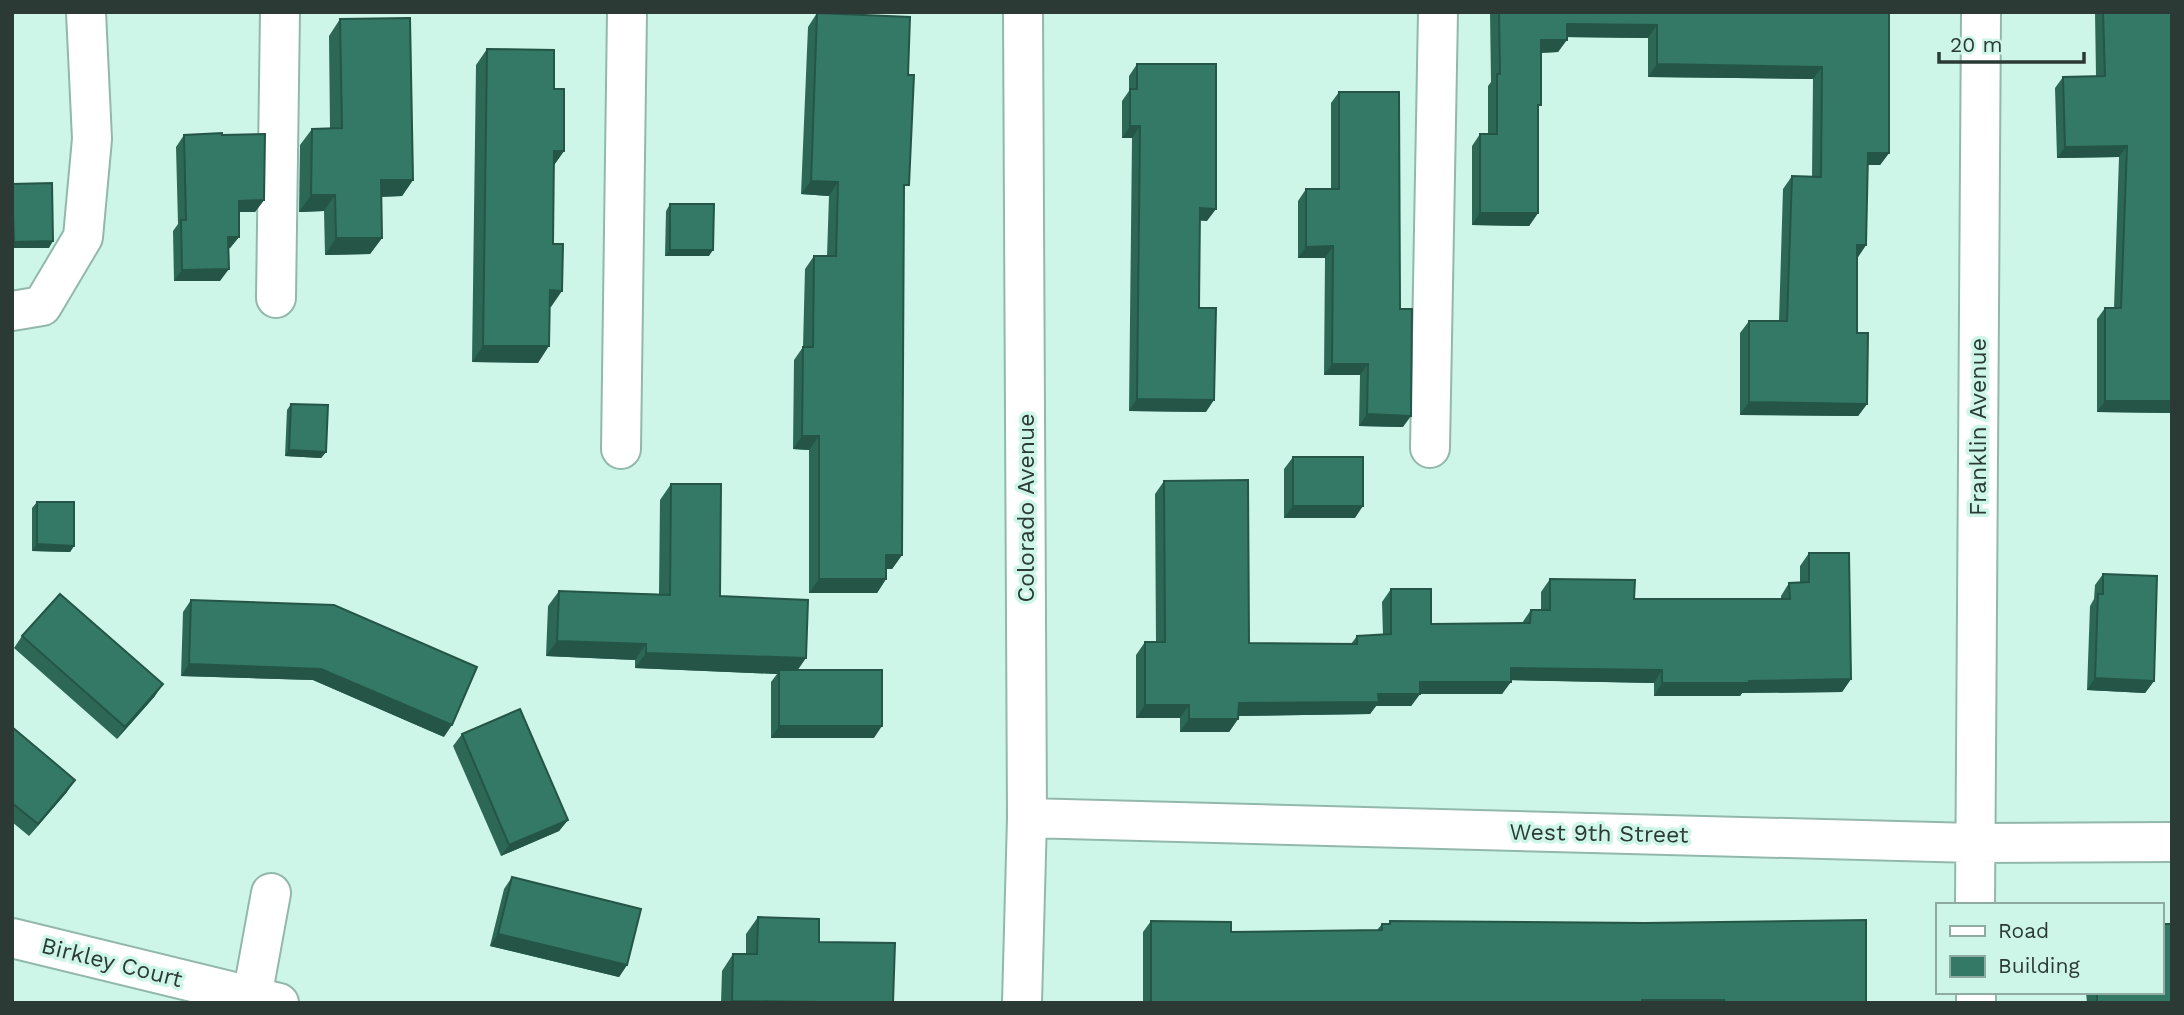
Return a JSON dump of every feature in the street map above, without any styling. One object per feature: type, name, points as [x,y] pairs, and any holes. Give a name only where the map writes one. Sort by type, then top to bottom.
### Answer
[{"type":"street","points":[[12,311],[42,306],[83,237],[92,139],[86,12]]},
{"type":"street","points":[[276,298],[281,12]]},
{"type":"street","points":[[621,449],[627,12]]},
{"type":"street","name":"Colorado Avenue","points":[[1022,1003],[1027,818],[1023,12]]},
{"type":"street","points":[[1430,448],[1438,12]]},
{"type":"street","name":"Franklin Avenue","points":[[1975,903],[1973,843],[1981,12]]},
{"type":"street","name":"West 9th Street","points":[[1027,818],[1973,843],[2172,842]]},
{"type":"street","name":"Birkley Court","points":[[12,938],[266,1000],[271,893]]},
{"type":"building","points":[[1499,12],[1889,12],[1889,153],[1868,153],[1866,245],[1857,245],[1857,333],[1868,333],[1867,404],[1749,402],[1749,321],[1787,321],[1792,176],[1821,177],[1822,67],[1657,64],[1657,25],[1567,24],[1567,40],[1541,40],[1538,213],[1480,213],[1480,134],[1497,134]]},
{"type":"building","points":[[2103,12],[2172,12],[2172,401],[2105,401],[2105,308],[2121,308],[2127,146],[2065,147],[2063,77],[2105,76]]},
{"type":"building","points":[[817,13],[910,17],[908,75],[914,75],[909,185],[904,185],[902,555],[886,555],[886,579],[819,579],[819,436],[802,436],[803,347],[813,347],[814,256],[836,256],[838,182],[811,181]]},
{"type":"building","points":[[410,18],[413,180],[381,180],[382,238],[336,238],[335,195],[311,195],[312,129],[342,128],[340,19]]},
{"type":"building","points":[[487,49],[554,50],[554,89],[564,89],[564,151],[554,151],[553,244],[563,244],[562,291],[550,290],[549,346],[483,346]]},
{"type":"building","points":[[1137,64],[1216,64],[1216,209],[1200,208],[1199,308],[1216,308],[1214,400],[1137,399],[1140,126],[1130,126],[1130,89],[1137,89]]},
{"type":"building","points":[[1339,92],[1399,92],[1400,309],[1412,309],[1411,416],[1367,414],[1368,364],[1332,364],[1333,246],[1306,247],[1306,189],[1339,189]]},
{"type":"building","points":[[265,134],[264,200],[239,201],[239,237],[228,237],[229,269],[182,270],[181,220],[186,220],[184,135]]},
{"type":"building","points":[[52,183],[53,241],[14,242],[12,184]]},
{"type":"building","points":[[670,204],[714,204],[713,250],[670,250]]},
{"type":"building","points":[[291,404],[328,405],[326,452],[289,450]]},
{"type":"building","points":[[1293,457],[1363,457],[1363,506],[1293,506]]},
{"type":"building","points":[[1248,480],[1249,643],[1357,644],[1357,636],[1391,634],[1391,589],[1431,589],[1431,624],[1530,623],[1531,610],[1550,610],[1550,579],[1635,580],[1634,599],[1790,599],[1789,583],[1809,582],[1809,553],[1849,553],[1851,679],[1662,683],[1662,670],[1511,668],[1511,682],[1420,682],[1420,694],[1378,694],[1379,702],[1239,703],[1238,719],[1189,719],[1189,705],[1145,705],[1145,642],[1165,642],[1164,481]]},
{"type":"building","points":[[671,484],[721,484],[720,596],[808,600],[806,658],[646,653],[646,644],[557,641],[559,591],[670,595]]},
{"type":"building","points":[[37,502],[74,502],[74,546],[37,544]]},
{"type":"building","points":[[2103,574],[2157,576],[2154,681],[2095,678],[2098,594],[2103,594]]},
{"type":"building","points":[[60,594],[163,684],[125,727],[22,636]]},
{"type":"building","points":[[191,600],[334,605],[477,667],[452,725],[321,669],[189,664]]},
{"type":"building","points":[[779,670],[882,670],[882,726],[779,726]]},
{"type":"building","points":[[520,709],[568,820],[509,845],[462,734]]},
{"type":"building","points":[[12,727],[75,780],[38,824],[12,803]]},
{"type":"building","points":[[512,877],[641,909],[627,965],[498,934]]},
{"type":"building","points":[[758,917],[819,919],[819,942],[895,943],[893,1003],[732,1001],[733,954],[757,954]]},
{"type":"building","points":[[1866,920],[1866,1003],[1642,1000],[1642,1003],[1151,1003],[1151,921],[1231,922],[1231,932],[1382,930],[1382,924],[1390,924],[1390,921],[1645,923]]},
{"type":"building","points":[[2163,924],[2172,924],[2172,1003],[2097,1003],[2097,994],[2163,994]]}]
